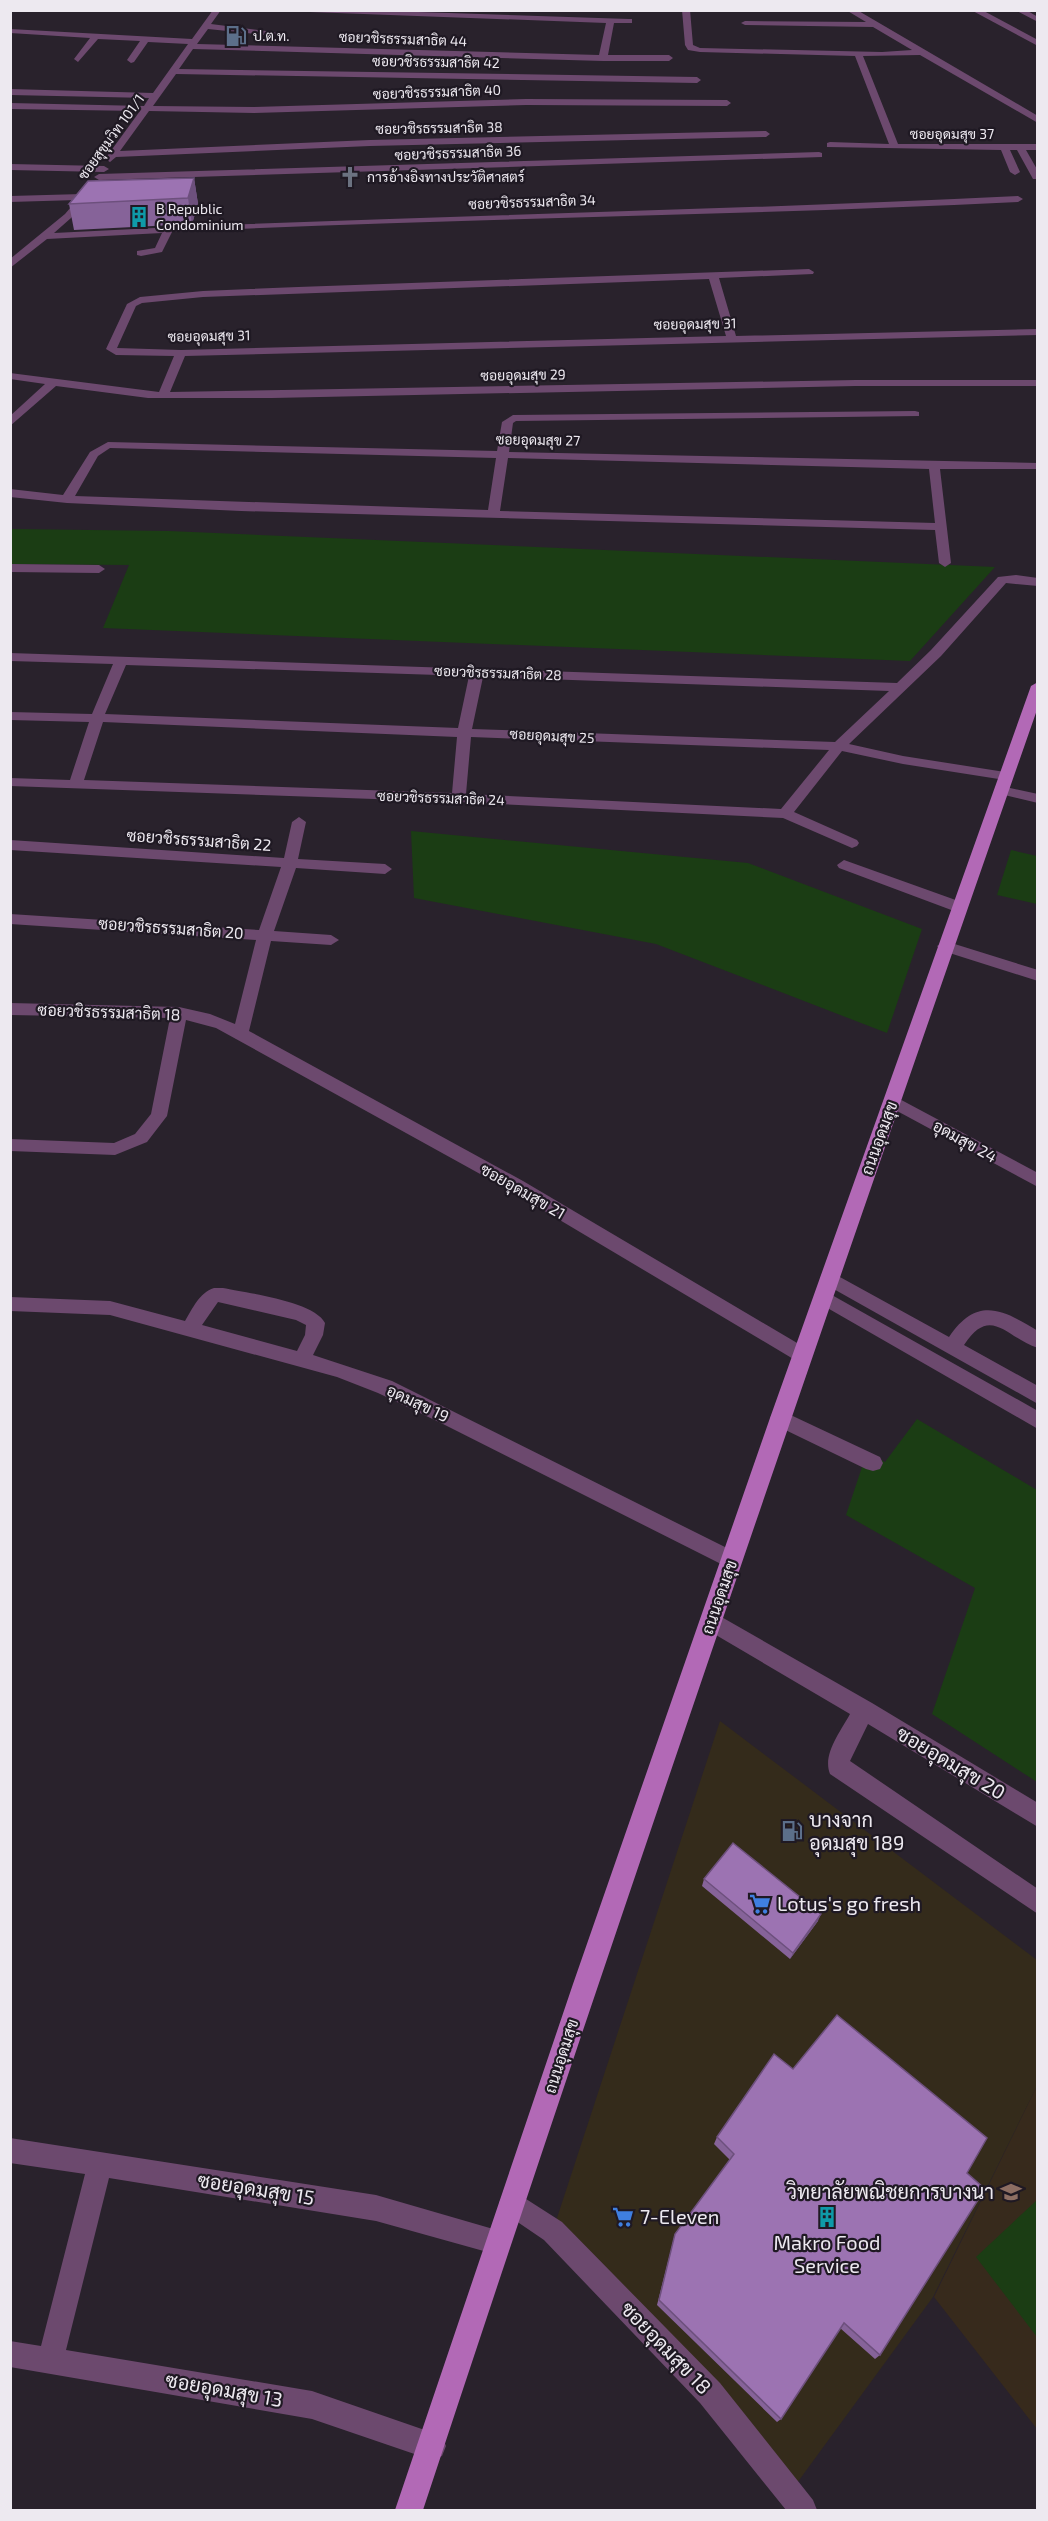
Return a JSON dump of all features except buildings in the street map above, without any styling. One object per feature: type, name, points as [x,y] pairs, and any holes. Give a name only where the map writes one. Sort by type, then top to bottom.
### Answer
[{"type":"main road","name":"ถนนอุดมสุข","points":[[410,2511],[585,1984],[780,1418],[1038,686]]},
{"type":"street","name":"ซอยสุขุมวิท 101/1","points":[[10,265],[46,236],[84,197],[217,10]]},
{"type":"street","points":[[261,10],[629,21]]},
{"type":"street","points":[[686,10],[689,45],[692,48],[858,54],[922,52]]},
{"type":"street","points":[[850,10],[1038,120]]},
{"type":"street","points":[[975,10],[1038,44]]},
{"type":"street","points":[[1019,10],[1038,20]]},
{"type":"street","points":[[603,58],[610,21]]},
{"type":"street","points":[[745,23],[878,25]]},
{"type":"street","points":[[205,26],[274,34]]},
{"type":"street","name":"ซอยวชิรธรรมสาธิต 44","points":[[10,31],[193,44],[603,58],[669,58]]},
{"type":"street","points":[[78,59],[96,36]]},
{"type":"street","points":[[131,60],[146,39]]},
{"type":"street","name":"ซอยอุดมสุข 37","points":[[858,54],[895,147],[1038,147]]},
{"type":"street","name":"ซอยวชิรธรรมสาธิต 42","points":[[173,71],[698,80]]},
{"type":"street","points":[[10,92],[156,96]]},
{"type":"street","name":"ซอยวชิรธรรมสาธิต 40","points":[[10,106],[333,109],[526,102],[727,103]]},
{"type":"street","name":"ซอยวชิรธรรมสาธิต 38","points":[[114,154],[404,142],[766,134]]},
{"type":"street","points":[[830,146],[895,147]]},
{"type":"street","points":[[1004,147],[1015,172]]},
{"type":"street","points":[[1020,147],[1036,177]]},
{"type":"street","name":"ซอยวชิรธรรมสาธิต 36","points":[[10,167],[101,173],[819,155]]},
{"type":"street","points":[[10,199],[84,197]]},
{"type":"street","name":"ซอยวชิรธรรมสาธิต 34","points":[[46,236],[464,217],[854,207],[1018,199]]},
{"type":"street","points":[[141,253],[159,250],[168,230]]},
{"type":"street","points":[[10,255],[22,256]]},
{"type":"street","name":"ซอยอุดมสุข 31","points":[[809,272],[227,293],[141,300],[132,304],[111,349],[116,352],[181,352],[1038,332]]},
{"type":"street","points":[[713,275],[732,339]]},
{"type":"street","points":[[164,394],[181,352]]},
{"type":"street","points":[[845,375],[854,375],[856,383]]},
{"type":"street","name":"ซอยอุดมสุข 29","points":[[10,376],[52,384],[136,394],[272,395],[856,383],[1038,383]]},
{"type":"street","points":[[10,423],[52,384]]},
{"type":"street","points":[[494,514],[508,422],[513,418],[915,414]]},
{"type":"street","name":"ซอยอุดมสุข 27","points":[[67,499],[94,454],[108,445],[1038,466]]},
{"type":"street","points":[[934,464],[945,563]]},
{"type":"street","points":[[10,493],[67,499],[942,527]]},
{"type":"street","points":[[10,568],[99,569]]},
{"type":"street","points":[[852,843],[786,814],[839,746],[936,653],[1002,580],[1038,582]]},
{"type":"street","name":"ซอยวชิรธรรมสาธิต 28","points":[[10,657],[900,687]]},
{"type":"street","points":[[76,784],[97,718],[121,660]]},
{"type":"street","points":[[459,798],[464,732],[477,672]]},
{"type":"street","name":"ซอยอุดมสุข 25","points":[[10,716],[839,746],[1003,783],[1038,799]]},
{"type":"street","name":"ซอยวชิรธรรมสาธิต 24","points":[[10,782],[459,798],[786,814]]},
{"type":"street","points":[[240,1034],[265,935],[290,863],[298,822]]},
{"type":"street","name":"ซอยวชิรธรรมสาธิต 22","points":[[10,845],[385,869]]},
{"type":"street","points":[[844,865],[959,907]]},
{"type":"street","name":"ซอยวชิรธรรมสาธิต 20","points":[[10,919],[331,939]]},
{"type":"street","points":[[945,946],[1038,976]]},
{"type":"street","name":"ซอยวชิรธรรมสาธิต 18","points":[[10,1009],[179,1013],[204,1018],[240,1034]]},
{"type":"street","points":[[10,1144],[115,1149],[141,1138],[159,1116],[179,1013]]},
{"type":"street","name":"ซอยอุดมสุข 21","points":[[240,1034],[517,1186],[802,1355]]},
{"type":"street","name":"อุดมสุข 24","points":[[892,1101],[1038,1182]]},
{"type":"street","points":[[826,1288],[946,1344],[1038,1396]]},
{"type":"street","points":[[826,1288],[928,1358],[1038,1421]]},
{"type":"street","points":[[190,1329],[204,1305],[214,1295],[223,1294],[299,1313],[316,1323],[314,1335],[302,1359]]},
{"type":"street","name":"อุดมสุข 19","points":[[10,1304],[110,1308],[302,1359],[385,1387],[732,1560]]},
{"type":"street","points":[[928,1358],[972,1322],[984,1317],[1003,1322],[1038,1341]]},
{"type":"street","points":[[780,1418],[873,1462]]},
{"type":"street","name":"ซอยอุดมสุข 20","points":[[711,1621],[864,1710],[1038,1816]]},
{"type":"street","points":[[864,1710],[841,1752],[838,1766],[1038,1903]]},
{"type":"street","name":"ซอยอุดมสุข 15","points":[[10,2150],[376,2208],[498,2242]]},
{"type":"street","points":[[50,2361],[100,2164]]},
{"type":"street","name":"ซอยอุดมสุข 18","points":[[513,2203],[553,2231],[710,2393],[803,2511]]},
{"type":"street","name":"ซอยอุดมสุข 13","points":[[10,2354],[312,2405],[432,2446]]},
{"type":"shaded area","points":[[720,1721],[1037,1960],[1037,2086],[933,2297],[797,2483],[556,2221]]},
{"type":"shaded area","name":"วิทยาลัยพณิชยการบางนา","points":[[1037,2086],[1037,2429],[934,2297]]},
{"type":"green space","points":[[11,529],[169,531],[995,567],[910,661],[103,628],[129,565],[11,564]]},
{"type":"green space","points":[[411,831],[748,863],[922,929],[887,1033],[656,944],[414,898]]},
{"type":"green space","points":[[1011,850],[1037,856],[1037,904],[997,895]]},
{"type":"green space","points":[[917,1419],[1037,1490],[1037,1782],[932,1714],[975,1588],[846,1515],[867,1452],[885,1462]]},
{"type":"green space","points":[[1037,2200],[1037,2337],[976,2257]]},
{"type":"place","name":"ป.ต.ท.","points":[[236,36]]},
{"type":"place","name":"การอ้างอิงทางประวัติศาสตร์","points":[[350,177]]},
{"type":"place","name":"B Republic Condominium","points":[[139,217]]},
{"type":"place","name":"บางจาก อุดมสุข 189","points":[[792,1831]]},
{"type":"place","name":"Lotus's go fresh","points":[[760,1904]]},
{"type":"place","name":"วิทยาลัยพณิชยการบางนา","points":[[1011,2192]]},
{"type":"place","name":"7-Eleven","points":[[623,2217]]},
{"type":"place","name":"Makro Food Service","points":[[827,2217]]}]
